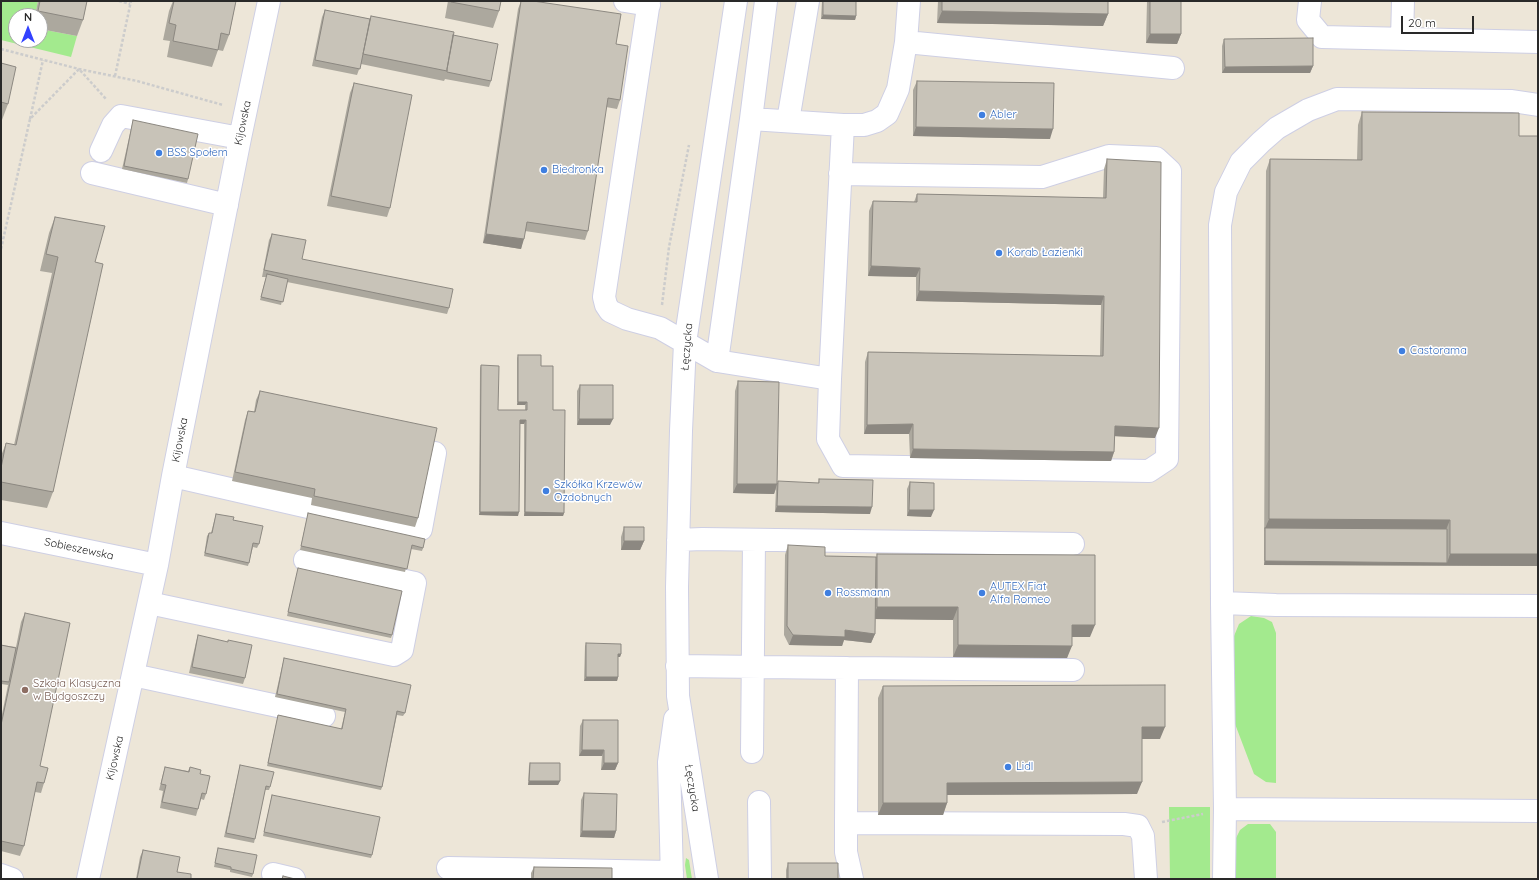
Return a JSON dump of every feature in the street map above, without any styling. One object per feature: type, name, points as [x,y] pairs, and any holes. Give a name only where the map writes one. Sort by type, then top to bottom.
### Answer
[{"type":"street","name":"Kijowska","points":[[88,879],[157,565],[173,476],[240,138],[269,1]]},
{"type":"street","points":[[625,1],[649,3],[604,297],[606,305],[610,311],[627,319],[660,328],[717,361],[830,379]]},
{"type":"street","name":"Łęczycka","points":[[707,879],[678,696],[676,666],[680,439],[685,343],[736,1]]},
{"type":"street","points":[[717,361],[766,1]]},
{"type":"street","points":[[788,121],[808,1]]},
{"type":"street","points":[[751,119],[864,125],[878,121],[888,114],[898,89],[906,42],[909,1]]},
{"type":"street","points":[[1310,1],[1308,20],[1322,37],[1538,42]]},
{"type":"street","points":[[1402,39],[1403,1]]},
{"type":"street","points":[[906,42],[1173,68]]},
{"type":"street","points":[[1224,879],[1225,809],[1222,603],[1220,225],[1226,192],[1241,162],[1260,142],[1277,128],[1308,110],[1337,99],[1512,101],[1538,105]]},
{"type":"street","points":[[101,151],[112,125],[121,116],[240,138]]},
{"type":"street","points":[[840,174],[1042,177],[1109,156],[1156,158],[1170,171],[1167,459],[1149,471],[844,466],[828,439],[830,379],[840,174],[843,125]]},
{"type":"street","points":[[92,173],[227,206]]},
{"type":"street","points":[[173,476],[413,531],[421,529],[435,453]]},
{"type":"street","name":"Sobieszewska","points":[[1,533],[157,565]]},
{"type":"street","points":[[678,540],[1073,544]]},
{"type":"street","points":[[752,752],[754,540]]},
{"type":"street","points":[[149,602],[394,655],[402,650],[415,583],[305,560]]},
{"type":"street","points":[[1222,603],[1276,605],[1538,606]]},
{"type":"street","points":[[676,666],[1073,670]]},
{"type":"street","points":[[847,668],[846,852],[852,879]]},
{"type":"street","points":[[133,675],[324,716]]},
{"type":"street","name":"Łęczycka","points":[[672,876],[669,762],[678,696]]},
{"type":"street","points":[[759,802],[760,879]]},
{"type":"street","points":[[1225,809],[1538,811]]},
{"type":"street","points":[[846,823],[1124,824],[1138,826],[1143,836],[1146,879]]},
{"type":"street","points":[[448,868],[672,876]]},
{"type":"street","points":[[1,875],[12,879]]},
{"type":"path","points":[[116,76],[130,2],[120,1]]},
{"type":"path","points":[[1,49],[116,76],[246,112]]},
{"type":"path","points":[[1,250],[43,60]]},
{"type":"path","points":[[78,68],[121,116]]},
{"type":"path","points":[[30,119],[78,68]]},
{"type":"path","points":[[1138,826],[1225,809]]},
{"type":"green space","points":[[1,1],[38,1],[37,8],[8,8],[8,42],[1,40]]},
{"type":"green space","points":[[48,31],[77,36],[71,57],[34,48],[48,48]]},
{"type":"green space","points":[[1251,616],[1264,618],[1272,622],[1276,633],[1276,783],[1266,782],[1254,774],[1232,716],[1234,636],[1239,624]]},
{"type":"green space","points":[[1169,807],[1210,807],[1210,879],[1170,879]]},
{"type":"green space","points":[[1248,824],[1270,824],[1276,832],[1276,879],[1235,879],[1235,840],[1240,830]]},
{"type":"green space","points":[[686,858],[689,860],[692,879],[687,879],[685,865]]},
{"type":"building","points":[[40,1],[87,1],[83,20],[48,13],[48,8],[39,8]]},
{"type":"building","points":[[174,1],[236,1],[229,35],[221,33],[218,50],[173,41],[176,25],[169,23]]},
{"type":"building","points":[[451,1],[501,1],[499,11]]},
{"type":"building","name":"Biedronka","points":[[521,1],[533,1],[621,14],[616,44],[628,46],[620,100],[608,98],[588,231],[527,222],[524,239],[486,234]]},
{"type":"building","points":[[823,1],[856,1],[856,16],[823,15]]},
{"type":"building","points":[[942,1],[1108,1],[1108,14],[942,11]]},
{"type":"building","points":[[1150,1],[1181,1],[1181,34],[1150,34]]},
{"type":"building","points":[[325,10],[370,19],[360,69],[315,60]]},
{"type":"building","points":[[371,16],[454,32],[447,71],[363,54]]},
{"type":"building","points":[[453,35],[498,44],[491,81],[447,72]]},
{"type":"building","points":[[1313,38],[1313,66],[1225,67],[1224,39]]},
{"type":"building","points":[[1,63],[16,67],[8,104],[1,102]]},
{"type":"building","name":"Abler","points":[[917,81],[1054,83],[1053,129],[916,127]]},
{"type":"building","points":[[354,83],[412,95],[390,208],[331,196]]},
{"type":"building","name":"Castorama","points":[[1362,112],[1519,113],[1519,136],[1538,136],[1538,554],[1450,554],[1450,520],[1269,519],[1270,159],[1362,160]]},
{"type":"building","name":"BSS Społem","points":[[133,120],[198,134],[188,179],[124,166]]},
{"type":"building","points":[[1107,159],[1161,162],[1159,428],[1115,426],[1114,452],[913,449],[913,424],[867,425],[868,352],[1103,356],[1104,296],[919,291],[920,268],[871,266],[873,201],[917,202],[917,194],[1106,198]]},
{"type":"building","points":[[55,217],[105,226],[95,262],[103,264],[53,492],[1,482],[1,468],[6,443],[16,445],[58,257],[46,254]]},
{"type":"building","points":[[272,234],[306,240],[302,259],[453,289],[449,308],[264,270]]},
{"type":"building","points":[[267,274],[288,279],[283,302],[261,297]]},
{"type":"building","points":[[518,355],[541,355],[541,366],[553,366],[553,410],[565,410],[564,513],[525,512],[526,420],[520,420],[519,512],[480,512],[481,365],[499,366],[498,410],[527,410],[527,402],[518,402]]},
{"type":"building","points":[[738,381],[779,382],[777,484],[737,484]]},
{"type":"building","points":[[580,385],[613,385],[613,419],[579,419]]},
{"type":"building","points":[[260,391],[437,428],[418,518],[314,496],[315,489],[235,472],[248,411],[255,412]]},
{"type":"building","points":[[819,479],[873,480],[872,507],[777,506],[778,481],[819,483]]},
{"type":"building","points":[[910,482],[934,483],[934,510],[909,510]]},
{"type":"building","points":[[308,513],[425,539],[423,548],[412,545],[407,569],[301,546]]},
{"type":"building","points":[[216,514],[234,517],[233,520],[263,526],[259,544],[253,543],[249,563],[205,553],[209,533],[212,533]]},
{"type":"building","points":[[624,527],[644,527],[644,541],[624,541]]},
{"type":"building","points":[[1265,528],[1447,529],[1447,563],[1265,561]]},
{"type":"building","name":"Rossmann","points":[[788,545],[825,547],[825,556],[876,557],[875,634],[845,630],[845,637],[793,635],[787,626]]},
{"type":"building","name":"AUTEX Fiat Alfa Romeo","points":[[877,554],[1095,555],[1095,625],[1072,625],[1072,646],[958,645],[958,607],[877,607]]},
{"type":"building","points":[[298,568],[402,591],[392,635],[288,612]]},
{"type":"building","points":[[25,613],[70,623],[40,766],[48,768],[44,783],[37,782],[24,846],[1,841],[1,725]]},
{"type":"building","points":[[198,635],[228,642],[228,640],[252,645],[245,678],[192,667]]},
{"type":"building","points":[[586,643],[621,644],[621,654],[618,654],[618,677],[586,677]]},
{"type":"building","points":[[1,645],[16,648],[9,682],[1,681]]},
{"type":"building","points":[[284,658],[411,685],[405,713],[397,711],[382,787],[268,763],[278,715],[342,729],[346,709],[277,694]]},
{"type":"building","name":"Lidl","points":[[1165,685],[1165,727],[1142,727],[1142,782],[947,783],[947,803],[883,803],[883,686]]},
{"type":"building","points":[[583,720],[618,720],[618,763],[604,763],[604,750],[582,750]]},
{"type":"building","points":[[530,763],[560,763],[560,781],[529,781]]},
{"type":"building","points":[[240,765],[274,772],[270,787],[266,786],[255,839],[226,833]]},
{"type":"building","points":[[165,767],[189,772],[190,767],[201,770],[200,774],[210,776],[206,794],[202,793],[198,809],[162,802],[166,785],[161,784]]},
{"type":"building","points":[[584,793],[617,794],[616,831],[582,831]]},
{"type":"building","points":[[272,795],[380,817],[372,855],[264,832]]},
{"type":"building","points":[[218,848],[257,855],[253,874],[231,869],[231,867],[215,863]]},
{"type":"building","points":[[143,850],[180,857],[177,872],[191,874],[191,879],[137,879]]},
{"type":"building","points":[[788,863],[838,863],[838,879],[788,879]]},
{"type":"building","points":[[534,867],[612,868],[612,879],[533,879]]},
{"type":"building","points":[[283,876],[295,879],[282,879]]},
{"type":"place","name":"Abler","points":[[982,115]]},
{"type":"place","name":"BSS Społem","points":[[159,153]]},
{"type":"place","name":"Biedronka","points":[[544,170]]},
{"type":"place","name":"Korab Łazienki","points":[[999,253]]},
{"type":"place","name":"Castorama","points":[[1402,351]]},
{"type":"place","name":"Szkółka Krzewów Ozdobnych","points":[[546,491]]},
{"type":"place","name":"Rossmann","points":[[828,593]]},
{"type":"place","name":"AUTEX Fiat Alfa Romeo","points":[[982,593]]},
{"type":"place","name":"Szkoła Klasyczna w Bydgoszczy","points":[[25,690]]},
{"type":"place","name":"Lidl","points":[[1008,767]]}]
